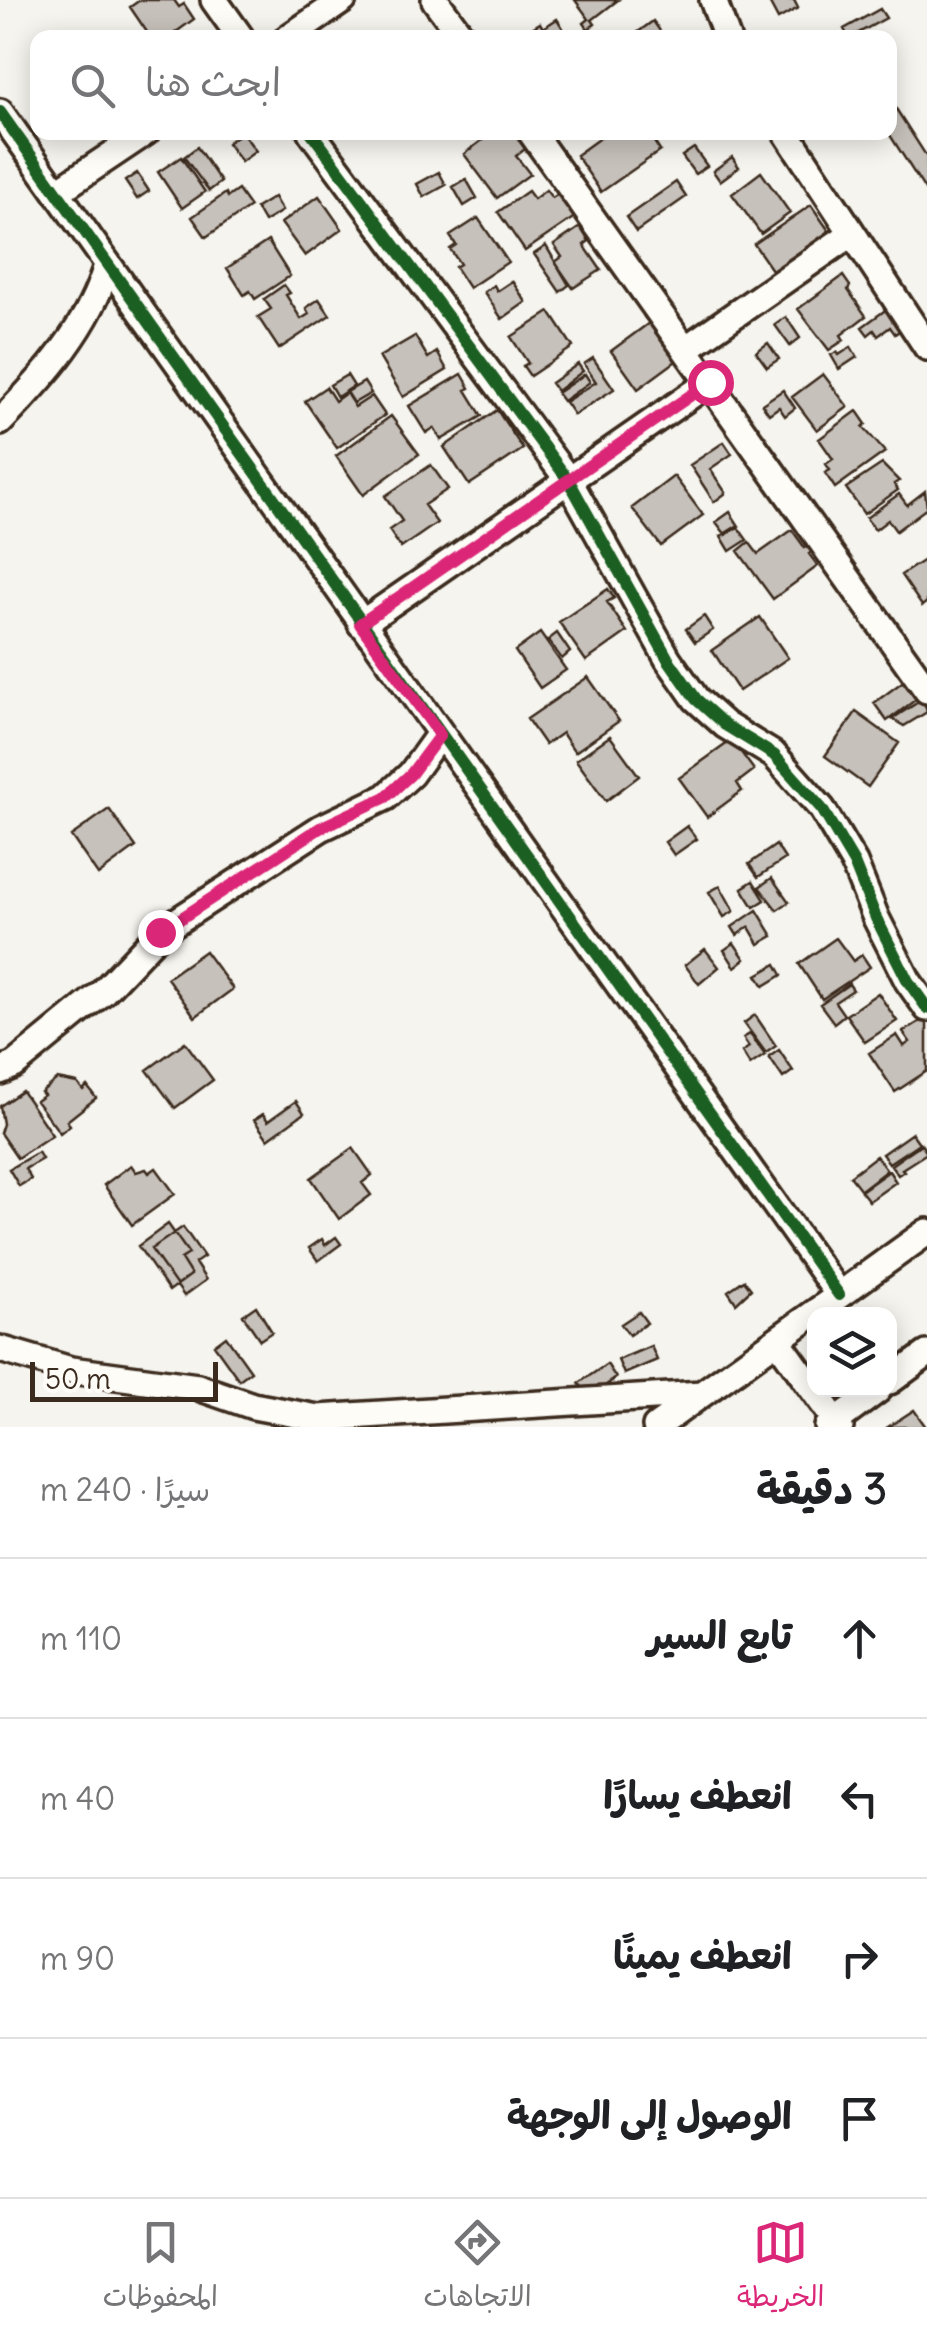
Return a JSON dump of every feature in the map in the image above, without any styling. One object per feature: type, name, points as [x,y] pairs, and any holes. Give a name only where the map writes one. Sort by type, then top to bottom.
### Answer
[{"type":"street","points":[[214,0],[235,30]]},
{"type":"street","points":[[300,30],[343,0]]},
{"type":"street","points":[[436,0],[457,30]]},
{"type":"street","points":[[714,0],[723,30]]},
{"type":"street","points":[[0,112],[839,1295]]},
{"type":"street","points":[[58,192],[134,140]]},
{"type":"street","points":[[316,140],[570,481],[668,659],[696,699],[725,725],[774,755],[800,780],[822,810],[854,863],[908,981],[927,1008]]},
{"type":"street","points":[[537,140],[927,690]]},
{"type":"street","points":[[791,140],[925,341]]},
{"type":"street","points":[[687,348],[852,234]]},
{"type":"street","points":[[0,422],[83,323],[100,290],[107,265]]},
{"type":"street","points":[[360,624],[710,382]]},
{"type":"street","points":[[0,1072],[14,1065],[103,992],[160,932],[320,828],[386,797],[411,774],[440,735]]},
{"type":"street","points":[[656,1427],[927,1232]]},
{"type":"street","points":[[778,1341],[834,1425],[869,1397]]},
{"type":"street","points":[[0,1348],[71,1370],[198,1386],[254,1406],[318,1418],[702,1394]]},
{"type":"street","points":[[897,1376],[927,1354]]},
{"type":"building","points":[[140,0],[174,0],[179,7],[184,4],[194,19],[179,30],[146,30],[130,7]]},
{"type":"building","points":[[575,0],[618,0],[592,20],[595,24],[588,29],[584,23],[589,19]]},
{"type":"building","points":[[794,0],[798,8],[778,19],[770,4]]},
{"type":"building","points":[[880,9],[886,18],[864,30],[844,29]]},
{"type":"building","points":[[557,19],[564,30],[529,30],[540,23],[543,28]]},
{"type":"building","points":[[653,21],[659,30],[641,30]]},
{"type":"building","points":[[897,110],[927,157],[927,193],[893,140],[897,140]]},
{"type":"building","points":[[248,140],[256,151],[241,162],[227,143]]},
{"type":"building","points":[[482,140],[533,143],[516,156],[530,174],[497,198],[464,154]]},
{"type":"building","points":[[597,140],[653,140],[660,151],[601,192],[576,155]]},
{"type":"building","points":[[197,147],[221,182],[209,191],[184,157]]},
{"type":"building","points":[[694,148],[707,166],[695,174],[682,156]]},
{"type":"building","points":[[181,157],[205,192],[182,208],[158,172]]},
{"type":"building","points":[[732,157],[739,167],[720,181],[713,171]]},
{"type":"building","points":[[439,172],[446,185],[424,197],[417,184]]},
{"type":"building","points":[[761,172],[790,213],[761,234],[732,194]]},
{"type":"building","points":[[137,173],[149,191],[137,199],[125,181]]},
{"type":"building","points":[[466,179],[477,198],[464,206],[453,187]]},
{"type":"building","points":[[676,182],[686,197],[636,232],[626,217]]},
{"type":"building","points":[[566,189],[582,212],[525,251],[498,212],[528,191],[534,199],[546,190],[552,198]]},
{"type":"building","points":[[238,190],[250,207],[206,237],[192,217],[226,193],[228,197]]},
{"type":"building","points":[[319,196],[342,229],[305,256],[281,223]]},
{"type":"building","points":[[274,197],[282,211],[264,222],[256,208]]},
{"type":"building","points":[[811,205],[836,241],[779,280],[754,244]]},
{"type":"building","points":[[478,218],[508,262],[469,288],[455,267],[460,264],[450,249],[456,245],[450,236]]},
{"type":"building","points":[[580,227],[589,241],[584,245],[601,270],[573,288],[555,262],[562,257],[554,245]]},
{"type":"building","points":[[268,241],[290,276],[255,299],[250,291],[244,295],[227,268]]},
{"type":"building","points":[[546,246],[569,285],[560,292],[534,254]]},
{"type":"building","points":[[843,276],[866,316],[829,350],[798,309]]},
{"type":"building","points":[[512,281],[526,302],[502,319],[484,292],[494,285],[497,291]]},
{"type":"building","points":[[284,285],[301,319],[309,314],[306,308],[319,299],[330,315],[279,349],[258,317],[271,309],[264,299]]},
{"type":"building","points":[[891,306],[906,326],[895,334],[890,327],[878,336],[874,330],[868,335],[862,327]]},
{"type":"building","points":[[655,309],[687,353],[638,389],[611,351],[649,323],[644,317]]},
{"type":"building","points":[[550,312],[573,347],[530,376],[523,366],[528,363],[511,337]]},
{"type":"building","points":[[786,317],[800,338],[790,346],[775,325]]},
{"type":"building","points":[[415,336],[428,358],[437,352],[447,370],[403,397],[379,357]]},
{"type":"building","points":[[768,343],[779,359],[767,367],[756,352]]},
{"type":"building","points":[[851,347],[857,357],[839,369],[831,355]]},
{"type":"building","points":[[593,358],[614,389],[574,415],[565,402],[596,382],[584,364]]},
{"type":"building","points":[[578,364],[583,371],[557,391],[551,383]]},
{"type":"building","points":[[462,374],[470,388],[466,390],[482,416],[441,440],[434,428],[426,433],[409,406]]},
{"type":"building","points":[[585,374],[590,382],[563,401],[557,393]]},
{"type":"building","points":[[823,374],[848,407],[817,430],[792,397]]},
{"type":"building","points":[[347,375],[354,386],[337,397],[330,385]]},
{"type":"building","points":[[364,382],[371,393],[354,403],[347,392]]},
{"type":"building","points":[[326,387],[335,401],[346,393],[355,407],[372,396],[385,415],[337,448],[305,401]]},
{"type":"building","points":[[783,390],[795,408],[785,416],[779,407],[769,414],[762,404]]},
{"type":"building","points":[[497,410],[523,449],[469,485],[444,447]]},
{"type":"building","points":[[857,411],[866,424],[863,427],[885,452],[835,488],[825,473],[830,470],[826,464],[833,459],[819,439]]},
{"type":"building","points":[[391,416],[419,454],[363,495],[336,456]]},
{"type":"building","points":[[724,442],[732,454],[710,469],[726,493],[714,502],[690,465]]},
{"type":"building","points":[[882,464],[899,481],[894,484],[898,490],[864,514],[846,488]]},
{"type":"building","points":[[431,465],[448,489],[424,505],[437,523],[401,548],[389,530],[402,521],[385,496]]},
{"type":"building","points":[[674,476],[703,515],[661,546],[632,508]]},
{"type":"building","points":[[925,491],[927,508],[896,531],[888,520],[875,530],[866,518],[899,494],[907,505]]},
{"type":"building","points":[[730,512],[739,526],[726,535],[716,522]]},
{"type":"building","points":[[737,526],[747,540],[730,551],[721,536]]},
{"type":"building","points":[[792,530],[805,548],[817,539],[821,545],[809,554],[818,566],[773,599],[738,551],[749,542],[758,554]]},
{"type":"building","points":[[927,558],[927,602],[922,606],[901,575]]},
{"type":"building","points":[[608,589],[614,598],[607,602],[627,632],[586,661],[559,622]]},
{"type":"building","points":[[704,616],[713,630],[695,642],[686,629]]},
{"type":"building","points":[[760,617],[788,658],[739,691],[712,650]]},
{"type":"building","points":[[540,633],[566,670],[540,688],[515,651]]},
{"type":"building","points":[[557,633],[570,652],[562,659],[548,640]]},
{"type":"building","points":[[588,677],[619,721],[575,752],[562,733],[545,745],[527,719]]},
{"type":"building","points":[[909,677],[922,695],[887,721],[874,703]]},
{"type":"building","points":[[923,699],[927,712],[904,726],[892,719]]},
{"type":"building","points":[[856,712],[899,743],[868,787],[825,756]]},
{"type":"building","points":[[610,736],[639,776],[606,801],[576,760]]},
{"type":"building","points":[[732,740],[754,770],[737,783],[742,791],[707,817],[679,778]]},
{"type":"building","points":[[109,809],[136,847],[98,875],[71,836]]},
{"type":"building","points":[[687,826],[697,839],[674,855],[665,842]]},
{"type":"building","points":[[776,845],[785,859],[758,877],[749,864]]},
{"type":"building","points":[[772,878],[789,902],[777,910],[759,887]]},
{"type":"building","points":[[753,881],[765,900],[754,907],[742,888]]},
{"type":"building","points":[[720,886],[734,911],[724,917],[709,892]]},
{"type":"building","points":[[757,910],[773,936],[759,944],[749,927],[737,935],[732,927]]},
{"type":"building","points":[[836,938],[853,961],[862,955],[870,967],[822,999],[799,964]]},
{"type":"building","points":[[734,943],[745,959],[735,967],[724,950]]},
{"type":"building","points":[[705,949],[719,967],[699,984],[685,965]]},
{"type":"building","points":[[205,951],[233,989],[195,1017],[167,978]]},
{"type":"building","points":[[776,964],[782,975],[764,986],[757,975]]},
{"type":"building","points":[[849,984],[853,990],[835,1002],[844,1015],[834,1023],[820,1004]]},
{"type":"building","points":[[878,993],[897,1021],[865,1042],[846,1015]]},
{"type":"building","points":[[755,1015],[776,1046],[766,1053],[744,1023]]},
{"type":"building","points":[[927,1017],[927,1071],[895,1092],[869,1053],[897,1035],[904,1046],[910,1042],[903,1032]]},
{"type":"building","points":[[750,1034],[765,1055],[750,1065],[742,1052],[749,1047],[743,1038]]},
{"type":"building","points":[[185,1042],[213,1080],[175,1108],[147,1070]]},
{"type":"building","points":[[779,1050],[793,1071],[783,1078],[769,1057]]},
{"type":"building","points":[[57,1079],[77,1083],[83,1090],[87,1086],[96,1098],[67,1121],[70,1125],[60,1133],[36,1101]]},
{"type":"building","points":[[22,1091],[52,1135],[17,1158],[0,1133],[0,1106]]},
{"type":"building","points":[[296,1101],[304,1113],[268,1139],[254,1120],[263,1114],[268,1121]]},
{"type":"building","points":[[912,1133],[919,1143],[889,1163],[882,1154]]},
{"type":"building","points":[[921,1144],[927,1153],[898,1175],[891,1165]]},
{"type":"building","points":[[353,1148],[372,1175],[362,1183],[371,1195],[339,1219],[311,1178]]},
{"type":"building","points":[[38,1152],[42,1159],[25,1169],[31,1179],[19,1186],[9,1169]]},
{"type":"building","points":[[876,1156],[887,1170],[861,1190],[850,1176]]},
{"type":"building","points":[[131,1165],[136,1172],[146,1169],[149,1173],[156,1168],[175,1194],[132,1225],[104,1185]]},
{"type":"building","points":[[889,1171],[896,1182],[869,1201],[861,1191]]},
{"type":"building","points":[[168,1224],[189,1254],[181,1259],[191,1275],[169,1291],[138,1246]]},
{"type":"building","points":[[183,1227],[204,1257],[195,1263],[206,1280],[184,1296],[151,1249]]},
{"type":"building","points":[[336,1237],[341,1244],[318,1261],[309,1248],[322,1239],[325,1245]]},
{"type":"building","points":[[744,1280],[751,1289],[736,1303],[728,1291]]},
{"type":"building","points":[[256,1306],[272,1332],[260,1340],[243,1315]]},
{"type":"building","points":[[639,1312],[647,1323],[629,1335],[621,1324]]},
{"type":"building","points":[[226,1336],[251,1371],[239,1380],[214,1345]]},
{"type":"building","points":[[651,1346],[657,1360],[624,1374],[618,1360]]},
{"type":"building","points":[[607,1364],[616,1378],[589,1397],[579,1383]]},
{"type":"building","points":[[914,1410],[926,1427],[888,1427]]},
{"type":"cycle path","points":[[0,112],[839,1295]]},
{"type":"cycle path","points":[[317,140],[569,481],[668,659],[696,699],[725,725],[774,755],[822,809],[854,863],[908,981],[927,1008]]},
{"type":"route","points":[[160,932],[320,828],[386,797],[411,774],[440,735],[360,624],[710,382]]}]
